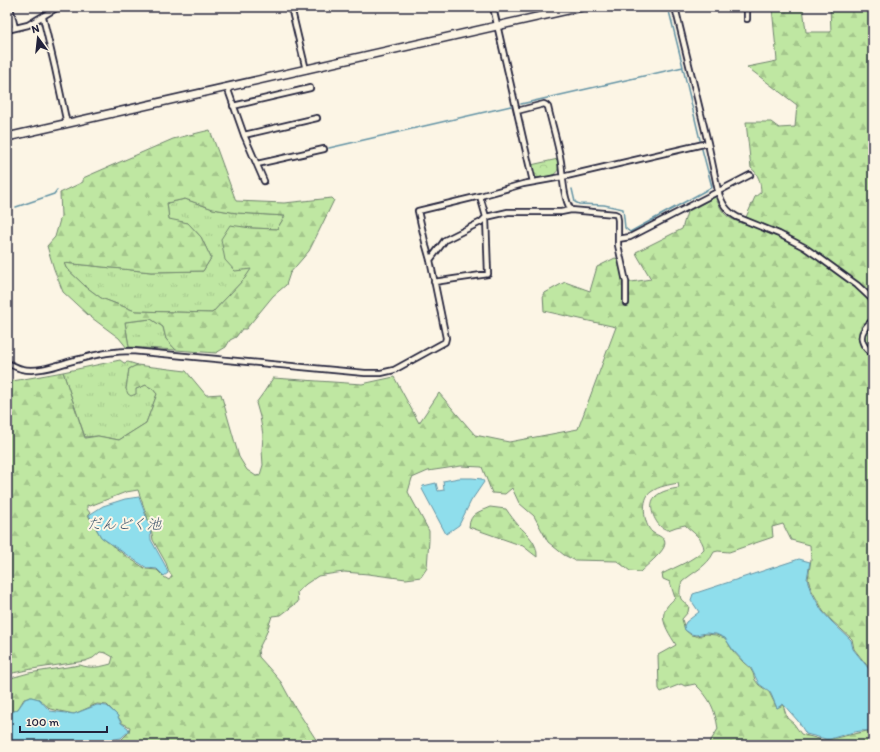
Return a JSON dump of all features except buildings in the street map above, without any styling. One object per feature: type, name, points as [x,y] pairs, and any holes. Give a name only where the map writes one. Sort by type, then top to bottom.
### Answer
[{"type":"street","points":[[10,7],[15,28]]},
{"type":"street","points":[[7,30],[28,25],[58,7]]},
{"type":"street","points":[[291,7],[306,70]]},
{"type":"street","points":[[493,7],[533,182]]},
{"type":"street","points":[[7,137],[581,7]]},
{"type":"street","points":[[675,7],[722,204],[737,217],[780,234],[804,247],[857,285],[873,300]]},
{"type":"street","points":[[747,7],[747,19]]},
{"type":"street","points":[[43,17],[67,124]]},
{"type":"street","points":[[227,87],[244,135],[264,181]]},
{"type":"street","points":[[233,106],[310,88]]},
{"type":"street","points":[[518,111],[544,104],[547,106],[558,149],[567,201],[571,210]]},
{"type":"street","points":[[244,135],[317,118]]},
{"type":"street","points":[[7,363],[21,369],[41,369],[99,354],[132,351],[345,371],[381,373],[394,370],[445,342],[446,338],[418,210],[533,182],[562,177],[708,143]]},
{"type":"street","points":[[257,164],[324,149]]},
{"type":"street","points":[[618,239],[630,237],[750,175]]},
{"type":"street","points":[[434,282],[488,274],[486,217],[480,196]]},
{"type":"street","points":[[430,260],[445,240],[481,222],[486,217],[508,212],[561,212],[571,210],[614,214],[618,217],[618,250],[626,282],[626,303]]},
{"type":"street","points":[[873,320],[864,329],[862,337],[866,349],[873,354]]},
{"type":"green space","points":[[772,7],[803,7],[806,32],[831,32],[830,7],[873,7],[873,673],[854,649],[852,639],[823,611],[811,589],[808,579],[811,559],[810,545],[791,540],[783,524],[772,527],[773,537],[729,552],[714,552],[704,565],[682,582],[680,597],[689,606],[688,612],[682,619],[685,630],[691,635],[696,636],[706,634],[725,638],[733,651],[750,668],[759,685],[769,692],[777,708],[783,705],[787,718],[794,724],[801,734],[823,740],[867,731],[871,733],[873,745],[708,745],[718,729],[711,704],[700,689],[695,684],[685,686],[681,684],[661,692],[659,689],[658,655],[676,645],[667,629],[663,617],[668,605],[675,598],[670,582],[663,579],[662,574],[690,560],[704,549],[699,538],[685,525],[668,530],[660,526],[653,516],[652,504],[655,497],[663,492],[679,488],[678,483],[657,488],[648,495],[644,511],[647,523],[652,532],[661,537],[665,541],[665,544],[660,553],[640,572],[630,571],[617,561],[574,560],[564,555],[548,542],[534,516],[519,503],[512,488],[505,494],[492,493],[482,467],[461,466],[428,471],[412,478],[408,492],[429,531],[427,568],[421,577],[406,579],[344,572],[318,576],[297,592],[298,602],[281,615],[272,616],[266,634],[258,650],[259,657],[281,682],[293,704],[317,741],[317,745],[91,745],[94,743],[121,740],[129,732],[130,727],[122,723],[117,715],[107,705],[97,704],[74,714],[50,709],[39,699],[31,697],[24,699],[18,709],[7,714],[7,679],[29,673],[80,665],[92,667],[103,666],[111,664],[113,657],[106,653],[100,652],[93,658],[85,661],[32,669],[13,673],[7,676],[7,382],[63,372],[85,438],[98,436],[119,440],[146,423],[157,394],[153,389],[146,385],[136,389],[136,394],[131,396],[128,394],[126,389],[129,369],[137,365],[186,371],[206,395],[221,394],[239,457],[247,470],[256,476],[260,475],[263,465],[263,435],[256,403],[273,378],[362,384],[394,377],[419,423],[439,393],[475,435],[509,442],[578,429],[616,327],[544,311],[543,294],[565,282],[590,291],[597,267],[615,258],[618,259],[625,283],[651,279],[636,252],[682,229],[687,212],[715,197],[720,208],[728,217],[743,224],[755,197],[761,192],[759,178],[751,168],[746,122],[771,122],[779,128],[795,127],[797,105],[747,67],[777,61]],"holes":[[[138,490],[151,528],[153,540],[172,576],[169,580],[157,570],[146,569],[101,537],[88,515],[90,513],[87,509],[87,505],[90,506],[126,492]]]},
{"type":"green space","points":[[210,130],[236,201],[284,203],[332,198],[334,200],[309,251],[290,273],[286,285],[273,296],[246,329],[242,329],[236,337],[230,340],[226,347],[216,353],[176,350],[166,339],[163,327],[151,319],[125,322],[129,347],[127,348],[119,338],[88,315],[63,292],[47,246],[55,237],[61,216],[60,193],[83,182],[83,178],[173,139]],"holes":[[[185,199],[213,209],[237,213],[285,216],[277,229],[251,228],[230,225],[221,239],[225,260],[235,271],[251,269],[245,278],[212,313],[135,311],[101,298],[85,286],[66,268],[64,263],[151,272],[203,271],[211,258],[201,237],[188,223],[169,219],[167,203]]]},
{"type":"green space","points":[[558,159],[559,165],[557,172],[539,179],[534,176],[531,165]]},
{"type":"green space","points":[[185,199],[213,209],[237,213],[285,216],[277,229],[230,226],[252,269],[212,313],[135,311],[101,298],[85,286],[66,268],[64,263],[151,272],[203,271],[211,258],[201,237],[188,223],[169,220],[167,203]]},
{"type":"green space","points":[[151,319],[163,327],[166,339],[176,350],[129,347],[125,322]]},
{"type":"green space","points":[[120,360],[124,363],[128,362],[138,365],[129,369],[126,389],[136,389],[146,385],[153,389],[157,394],[146,423],[119,440],[98,436],[85,437],[63,372]]},
{"type":"green space","points":[[490,507],[506,509],[534,543],[537,557],[523,546],[469,527],[473,516]]},
{"type":"water","points":[[459,478],[482,479],[484,482],[471,501],[459,525],[446,534],[422,489],[423,486],[436,483],[438,491],[444,490],[443,481]]},
{"type":"water","name":"だんどく池","points":[[139,497],[150,527],[151,540],[168,573],[164,576],[157,569],[147,568],[101,537],[89,515],[103,506],[125,499]]},
{"type":"water","points":[[799,559],[810,562],[807,579],[810,589],[822,611],[851,640],[853,649],[873,674],[873,741],[872,734],[869,731],[859,731],[830,739],[806,734],[798,721],[783,704],[777,708],[769,691],[759,684],[751,668],[733,650],[725,638],[716,634],[691,634],[685,630],[684,626],[686,622],[699,612],[691,600],[693,594]]},
{"type":"water","points":[[31,697],[39,699],[50,711],[74,714],[97,705],[107,706],[117,715],[121,723],[128,728],[129,731],[121,738],[93,742],[89,745],[7,745],[7,715],[18,709],[25,699]]},
{"type":"waterway","points":[[521,104],[683,67],[668,7]]},
{"type":"waterway","points":[[683,68],[700,140]]},
{"type":"waterway","points":[[329,148],[511,106]]},
{"type":"waterway","points":[[572,189],[575,202],[579,204],[604,205],[623,209],[625,228],[630,232],[712,187],[702,149]]},
{"type":"waterway","points":[[16,207],[54,194],[57,190]]},
{"type":"waterway","points":[[7,209],[11,208]]}]
